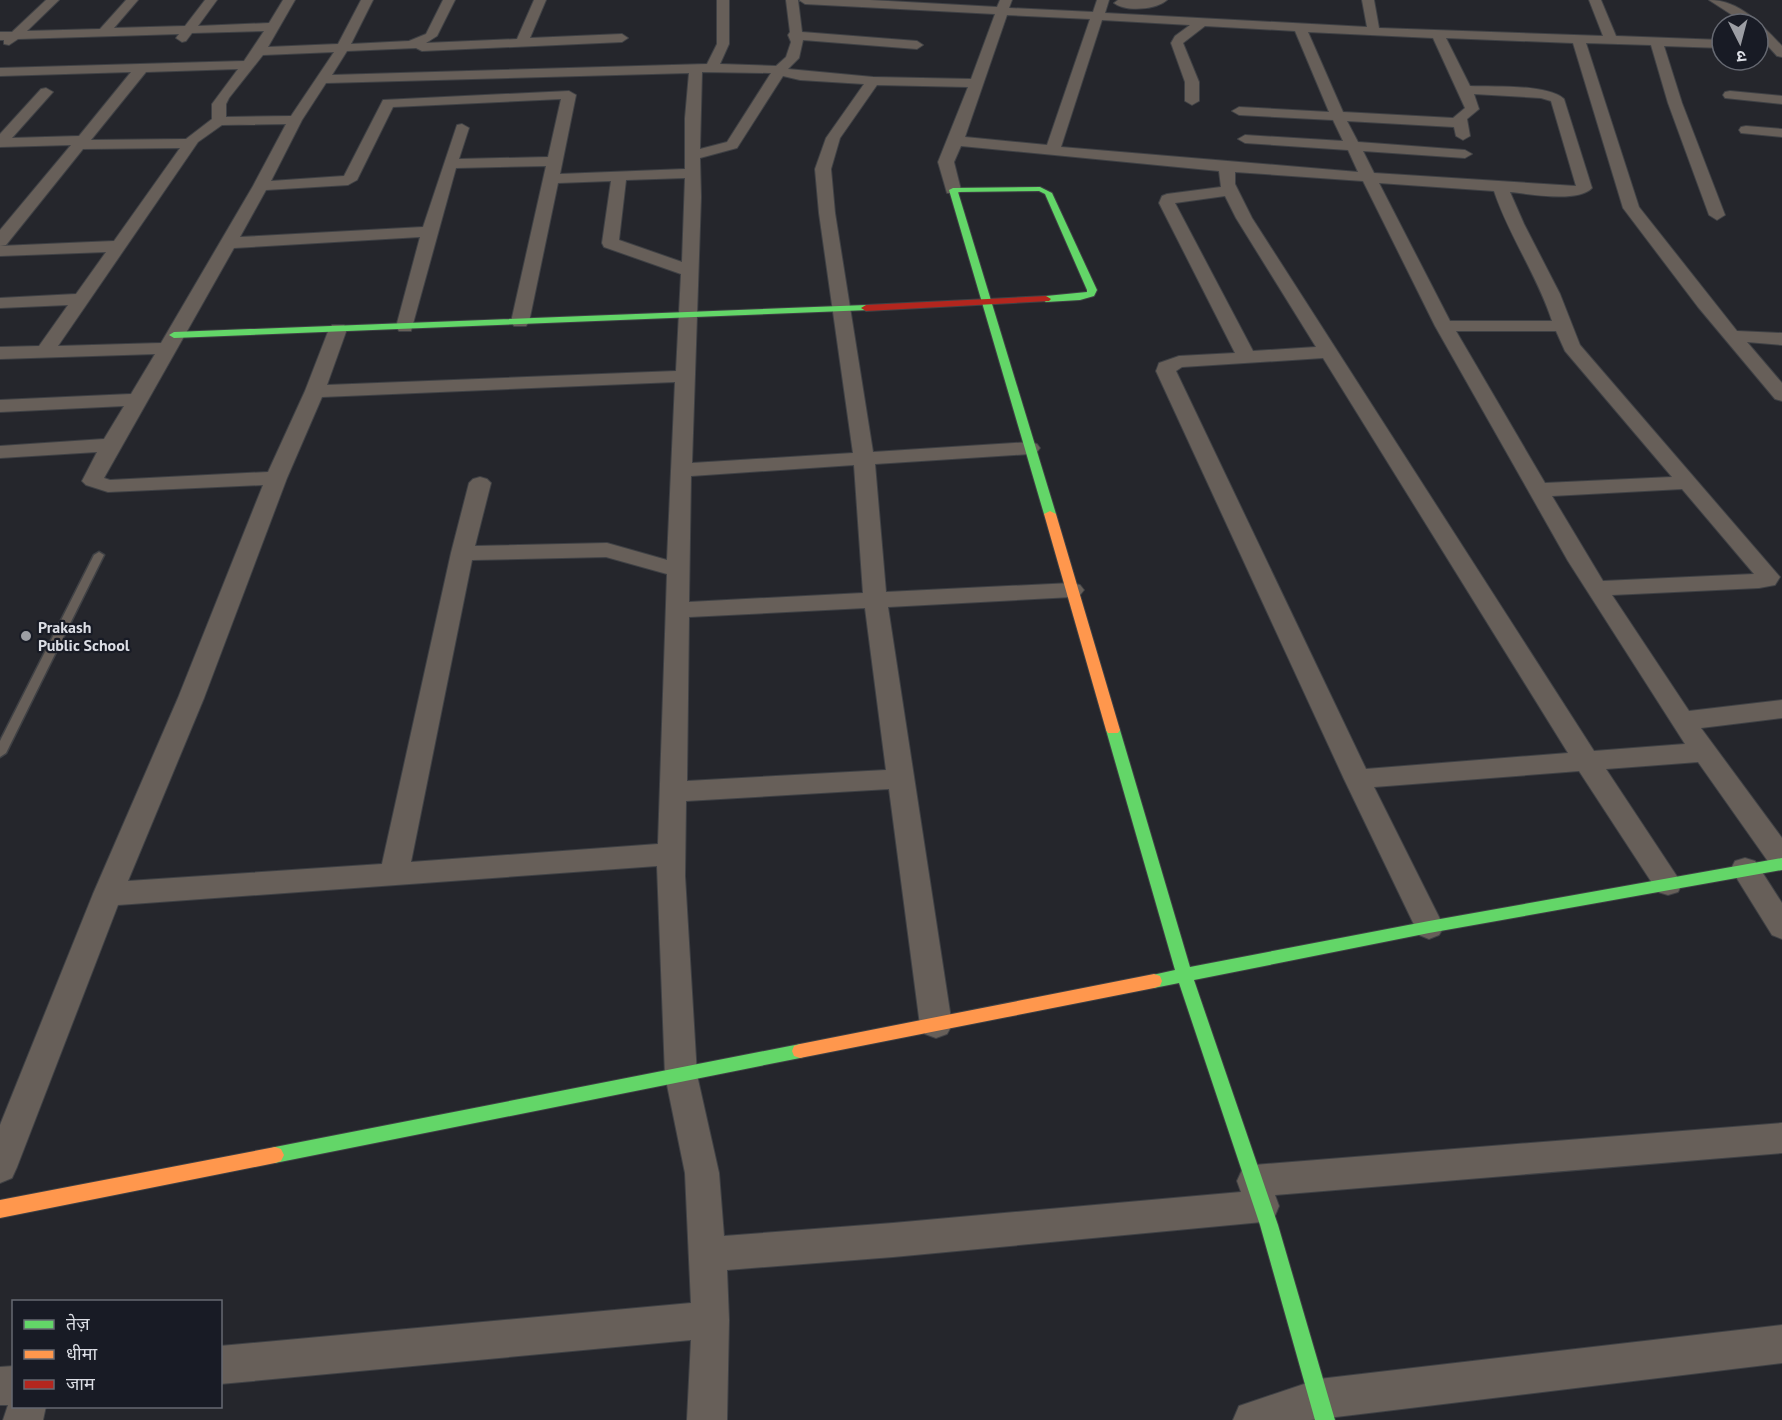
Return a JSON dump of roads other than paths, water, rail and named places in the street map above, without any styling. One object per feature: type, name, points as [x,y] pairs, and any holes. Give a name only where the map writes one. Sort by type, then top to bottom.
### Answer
[{"type":"street","points":[[53,0],[7,36],[0,50],[194,43]]},
{"type":"street","points":[[104,32],[132,0]]},
{"type":"street","points":[[179,44],[211,0]]},
{"type":"street","points":[[219,122],[219,104],[259,51],[289,0]]},
{"type":"street","points":[[276,478],[98,484],[93,481],[94,475],[226,243],[261,186],[295,120],[342,49],[367,0]]},
{"type":"street","points":[[418,45],[435,31],[449,0]]},
{"type":"street","points":[[522,43],[540,0]]},
{"type":"street","points":[[707,1420],[710,1320],[708,1254],[702,1173],[681,1075],[671,906],[671,854],[681,470],[689,314],[692,118],[704,68],[723,44],[723,0]]},
{"type":"street","points":[[550,179],[619,176],[693,164],[732,145],[779,71],[796,50],[792,0]]},
{"type":"street","points":[[805,0],[1004,6],[1098,18],[1374,32],[1710,43]]},
{"type":"street","points":[[1052,151],[1103,1],[1142,4],[1161,0]]},
{"type":"street","points":[[1368,0],[1374,32]]},
{"type":"street","points":[[1595,0],[1611,39]]},
{"type":"street","points":[[1715,0],[1735,12]]},
{"type":"street","points":[[1004,6],[956,141],[946,162],[985,302],[1185,976],[1258,1193],[1322,1409]]},
{"type":"street","points":[[1192,101],[1192,82],[1177,43],[1201,23]]},
{"type":"street","points":[[7,36],[273,27]]},
{"type":"street","points":[[1300,28],[1338,117],[1367,177],[1444,326],[1538,490],[1682,721],[1782,859]]},
{"type":"street","points":[[1438,34],[1441,45],[1467,90],[1472,109],[1461,116],[1468,169]]},
{"type":"street","points":[[794,35],[917,45]]},
{"type":"street","points":[[259,51],[622,38]]},
{"type":"street","points":[[1578,38],[1631,208],[1732,336],[1782,395]]},
{"type":"street","points":[[1656,41],[1675,103],[1717,215]]},
{"type":"street","points":[[413,77],[423,54],[418,45]]},
{"type":"street","points":[[0,72],[248,65]]},
{"type":"street","points":[[0,241],[141,68]]},
{"type":"street","points":[[323,79],[704,68],[779,71],[800,76],[873,81],[975,83]]},
{"type":"street","points":[[873,81],[833,138],[823,169],[864,459],[875,598],[936,1025]]},
{"type":"street","points":[[1245,139],[1354,147],[1468,169],[1500,186],[1573,192],[1584,188],[1557,99],[1543,94],[1467,90]]},
{"type":"street","points":[[0,143],[46,92]]},
{"type":"street","points":[[261,186],[348,180],[352,177],[386,105],[401,101],[569,95],[520,322]]},
{"type":"street","points":[[1730,95],[1782,100]]},
{"type":"street","points":[[1239,111],[1461,123]]},
{"type":"street","points":[[45,351],[190,142],[219,122],[295,120]]},
{"type":"street","points":[[405,327],[430,232],[462,128]]},
{"type":"street","points":[[1746,130],[1782,133]]},
{"type":"street","points":[[956,141],[1227,168],[1367,177],[1468,169]]},
{"type":"street","points":[[0,143],[190,142]]},
{"type":"street","points":[[450,164],[553,161]]},
{"type":"street","points":[[1227,168],[1227,184],[1244,218],[1587,762],[1668,884]]},
{"type":"street","points":[[619,176],[610,243],[690,271]]},
{"type":"street","points":[[1500,186],[1514,224],[1555,301],[1562,326],[1583,361],[1769,577],[1767,580],[1597,588]]},
{"type":"street","points":[[0,353],[338,329],[842,310],[1080,297],[1091,294],[1092,290],[1045,190],[953,190]]},
{"type":"street","points":[[1231,192],[1173,197],[1168,199],[1167,203],[1246,357]]},
{"type":"street","points":[[226,243],[430,232]]},
{"type":"street","points":[[0,251],[118,246]]},
{"type":"street","points":[[0,303],[82,299]]},
{"type":"street","points":[[1444,326],[1562,326]]},
{"type":"street","points":[[0,1167],[108,894],[191,698],[276,478],[315,391],[338,329]]},
{"type":"street","points":[[1732,336],[1782,339]]},
{"type":"street","points":[[1330,352],[1179,362],[1166,367],[1166,371],[1284,619],[1356,779],[1429,927]]},
{"type":"street","points":[[315,391],[685,376]]},
{"type":"street","points":[[0,406],[139,399]]},
{"type":"street","points":[[0,452],[112,445]]},
{"type":"street","points":[[681,470],[1030,448]]},
{"type":"street","points":[[1538,490],[1689,482]]},
{"type":"street","points":[[394,873],[462,553],[480,483]]},
{"type":"street","points":[[462,553],[607,549],[678,570]]},
{"type":"street","points":[[677,610],[875,598],[1072,590]]},
{"type":"street","points":[[1682,721],[1782,709]]},
{"type":"street","points":[[1356,779],[1705,752]]},
{"type":"street","points":[[672,792],[900,779]]},
{"type":"street","points":[[108,894],[671,854]]},
{"type":"street","points":[[0,1209],[1429,927],[1782,864]]},
{"type":"street","points":[[1745,869],[1782,927]]},
{"type":"street","points":[[708,1254],[893,1240],[1258,1193],[1782,1138]]},
{"type":"street","points":[[222,1365],[710,1320]]},
{"type":"street","points":[[1253,1420],[1782,1344]]},
{"type":"lane","points":[[0,753],[99,555]]},
{"type":"place","name":"Prakash Public School","points":[[26,636]]}]
